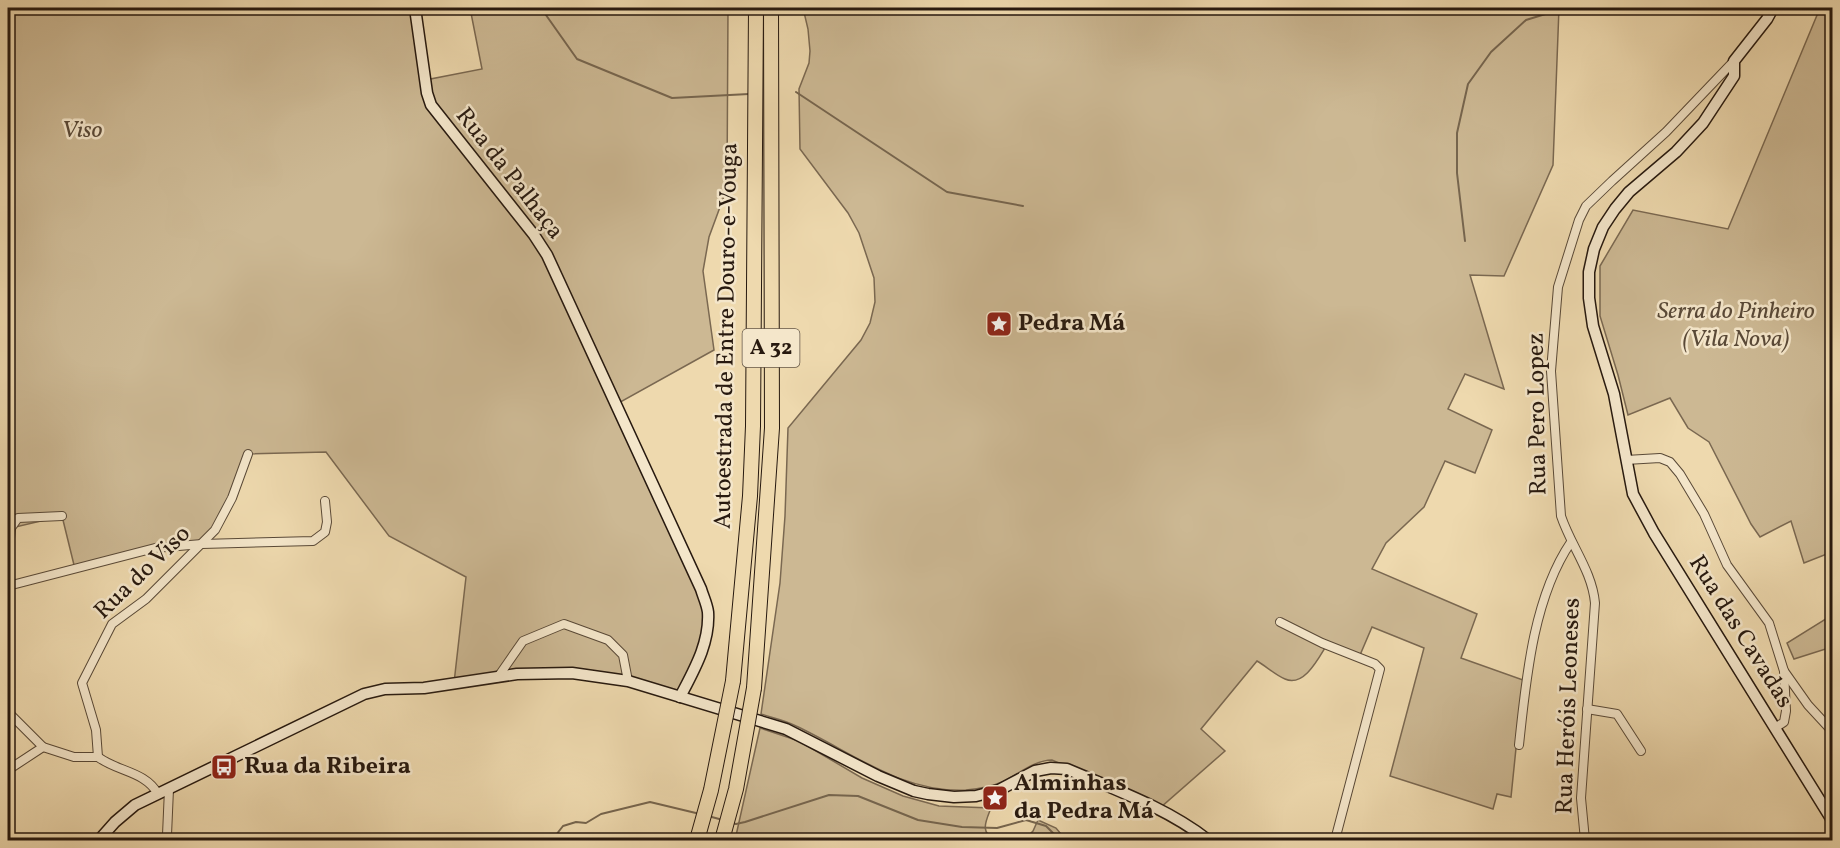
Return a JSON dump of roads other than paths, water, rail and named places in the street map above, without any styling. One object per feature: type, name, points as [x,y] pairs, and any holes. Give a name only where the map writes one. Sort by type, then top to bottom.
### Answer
[{"type":"highway","name":"Autoestrada de Entre Douro-e-Vouga","points":[[697,840],[711,790],[734,681],[750,496],[753,426],[756,8]]},
{"type":"highway","name":"Autoestrada de Entre Douro-e-Vouga","points":[[722,840],[736,789],[754,688],[772,428],[771,8]]},
{"type":"main road","name":"Rua da Palhaça","points":[[415,8],[427,93],[431,105],[534,235],[547,255],[701,589],[708,611],[706,636],[698,662],[680,697]]},
{"type":"main road","points":[[1734,61],[1773,8]]},
{"type":"main road","name":"Rua das Cavadas","points":[[1734,61],[1734,76],[1703,123],[1676,152],[1629,192],[1603,227],[1594,249],[1589,272],[1589,298],[1593,326],[1614,394],[1633,494],[1642,513],[1833,820]]},
{"type":"main road","points":[[99,840],[135,805],[364,694],[385,689],[424,688],[517,674],[572,674],[628,681],[795,732],[879,776],[914,791],[928,794],[954,797],[976,796],[999,790],[1035,771],[1051,768],[1067,769],[1162,810],[1208,840]]},
{"type":"street","name":"Rua Pero Lopez","points":[[1571,543],[1560,509],[1551,371],[1558,287],[1579,220],[1586,206],[1611,180],[1666,132],[1734,61]]},
{"type":"street","name":"Rua do Viso","points":[[98,757],[96,730],[82,683],[94,658],[112,624],[146,599],[215,530],[232,498],[248,454]]},
{"type":"street","points":[[1626,460],[1660,458],[1670,462],[1680,474],[1704,514],[1727,565],[1769,623],[1784,670],[1786,711],[1784,722],[1775,728]]},
{"type":"street","points":[[8,586],[155,548],[202,544],[313,541],[324,532],[327,522],[325,501]]},
{"type":"street","points":[[8,559],[11,528],[18,518],[62,516]]},
{"type":"street","points":[[1519,745],[1530,654],[1560,559],[1571,543]]},
{"type":"street","name":"Rua Heróis Leoneses","points":[[1571,543],[1594,588],[1595,603],[1581,798],[1586,840]]},
{"type":"street","points":[[1280,622],[1322,643],[1375,664],[1380,669],[1335,840]]},
{"type":"street","points":[[498,677],[523,641],[564,624],[608,640],[623,655],[628,681]]},
{"type":"street","points":[[1784,670],[1808,705],[1833,731]]},
{"type":"street","points":[[1587,709],[1617,714],[1641,751]]},
{"type":"street","points":[[8,712],[43,747],[74,757],[98,757],[108,765],[135,773],[164,791],[167,835],[170,840]]},
{"type":"street","points":[[8,771],[43,747]]},
{"type":"waterway","points":[[541,8],[577,59],[672,98],[749,94]]},
{"type":"waterway","points":[[1465,241],[1457,173],[1457,133],[1468,84],[1491,52],[1526,20],[1565,8]]},
{"type":"waterway","points":[[796,92],[947,192],[1023,206]]},
{"type":"waterway","points":[[731,823],[745,822],[829,795],[858,796],[918,820],[962,827],[997,828],[1026,820],[1046,826],[1057,840]]},
{"type":"waterway","points":[[552,840],[563,826],[576,822],[586,823],[601,814],[650,802],[700,814]]},
{"type":"waterway","points":[[708,816],[723,820]]},
{"type":"place","name":"Pedra Má","points":[[999,324]]},
{"type":"place","name":"Rua da Ribeira","points":[[224,767]]},
{"type":"place","name":"Alminhas da Pedra Má","points":[[995,798]]},
{"type":"park label","name":"Viso","points":[[82,131]]},
{"type":"park label","name":"Serra do Pinheiro (Vila Nova)","points":[[1736,326]]}]
